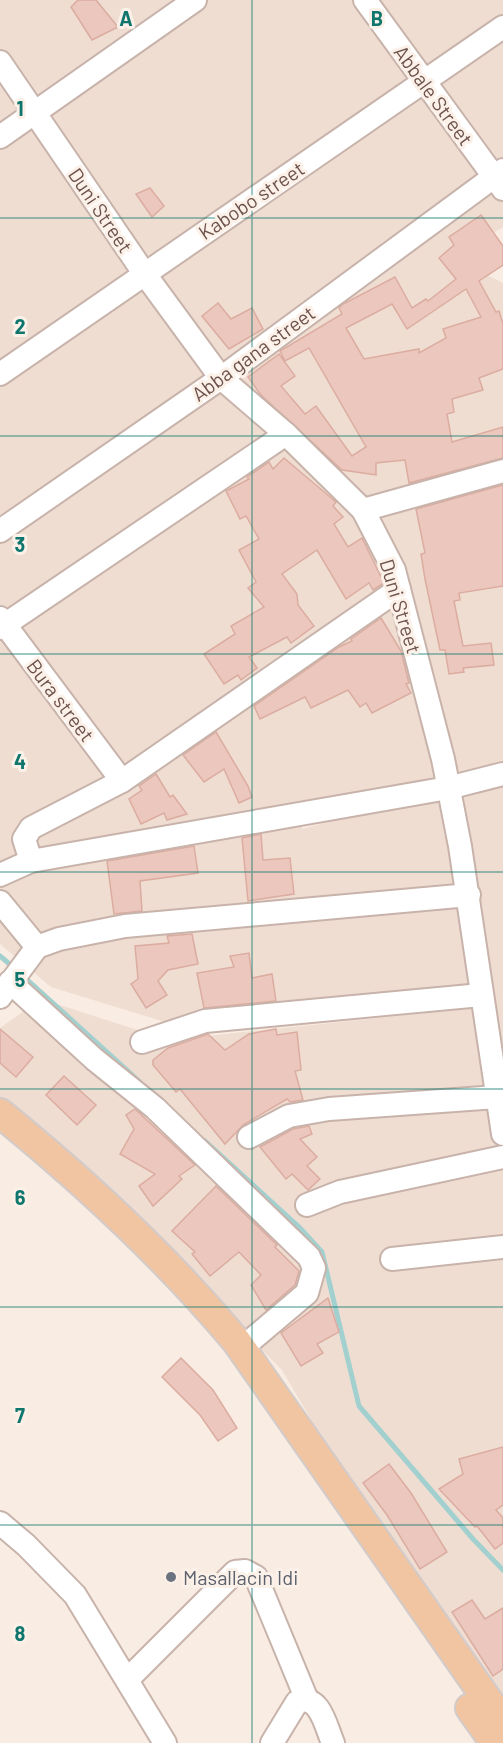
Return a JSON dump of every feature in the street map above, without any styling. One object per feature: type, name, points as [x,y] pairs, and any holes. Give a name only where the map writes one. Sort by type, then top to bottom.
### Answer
[{"type":"main road","points":[[0,1113],[132,1227],[203,1301],[242,1348],[503,1722]]},
{"type":"main road","points":[[0,1130],[111,1226],[210,1332],[240,1371],[495,1743]]},
{"type":"street","points":[[0,137],[195,0]]},
{"type":"street","name":"Abbale Street","points":[[365,0],[500,178]]},
{"type":"street","name":"Kabobo street","points":[[0,374],[503,27]]},
{"type":"street","name":"Duni Street","points":[[0,62],[144,273],[221,378],[286,434],[363,510],[394,570],[448,788],[469,895],[481,995],[503,1134]]},
{"type":"street","name":"Abba gana street","points":[[0,531],[221,378],[500,178]]},
{"type":"street","points":[[2,624],[286,434]]},
{"type":"street","points":[[363,510],[503,471]]},
{"type":"street","points":[[31,861],[24,839],[31,828],[122,782],[399,589]]},
{"type":"street","name":"Bura street","points":[[2,624],[122,782]]},
{"type":"street","points":[[0,875],[31,861],[448,788],[503,774]]},
{"type":"street","points":[[242,1348],[307,1293],[314,1268],[309,1257],[155,1108],[5,990],[37,947],[59,939],[125,926],[469,895]]},
{"type":"street","points":[[0,902],[37,947]]},
{"type":"street","points":[[142,1042],[205,1021],[481,995]]},
{"type":"street","points":[[249,1137],[289,1116],[329,1109],[497,1097]]},
{"type":"street","points":[[307,1205],[340,1192],[503,1157]]},
{"type":"street","points":[[392,1259],[503,1247]]},
{"type":"street","points":[[0,1523],[26,1545],[75,1595],[165,1743]]},
{"type":"street","points":[[128,1679],[234,1572],[244,1571],[256,1576],[308,1700],[320,1710],[333,1743]]},
{"type":"street","points":[[272,1743],[297,1702],[308,1700]]},
{"type":"shaded area","points":[[0,0],[503,0],[503,227],[454,259],[503,283],[503,764],[300,820],[302,829],[503,775],[503,1708],[386,1548],[282,1370],[145,1232],[0,1126],[0,1028],[41,999],[169,1040],[455,1010],[455,998],[181,1027],[51,987],[0,944]]},
{"type":"building","points":[[78,0],[96,0],[118,27],[92,40],[71,7]]},
{"type":"building","points":[[150,188],[164,206],[152,217],[136,194]]},
{"type":"building","points":[[481,215],[503,246],[503,265],[479,281],[496,312],[499,311],[503,324],[503,369],[479,378],[483,390],[452,399],[454,412],[447,414],[452,442],[503,427],[503,458],[409,483],[405,460],[376,463],[376,475],[342,470],[261,395],[248,377],[279,354],[295,376],[281,386],[305,414],[316,406],[352,456],[366,447],[309,348],[285,361],[280,351],[342,314],[339,308],[343,304],[395,277],[412,308],[426,299],[428,301],[456,279],[439,258],[454,245],[449,237]],"holes":[[[466,289],[481,317],[443,329],[446,338],[419,353],[419,349],[364,359],[346,328],[392,304],[407,329]]]},
{"type":"building","points":[[218,303],[231,319],[252,308],[263,329],[229,349],[202,316]]},
{"type":"building","points":[[284,458],[336,502],[333,506],[343,517],[334,524],[348,547],[362,538],[384,583],[373,590],[369,583],[346,599],[317,550],[282,574],[297,594],[298,605],[314,626],[291,643],[287,637],[249,657],[257,668],[241,680],[238,675],[224,684],[204,654],[235,634],[231,626],[264,607],[248,588],[256,582],[239,550],[259,539],[246,516],[240,519],[226,491],[249,479],[247,477],[269,462],[273,469]]},
{"type":"building","points":[[503,485],[503,586],[459,593],[460,600],[454,601],[463,646],[491,643],[494,665],[463,668],[464,672],[449,674],[445,650],[440,650],[425,579],[421,554],[425,553],[416,509]]},
{"type":"building","points":[[381,618],[401,651],[409,683],[406,684],[411,693],[372,713],[366,703],[360,707],[348,690],[311,708],[305,697],[260,719],[254,706],[339,647],[352,641],[351,639]]},
{"type":"building","points":[[216,732],[248,786],[252,797],[239,803],[224,769],[204,782],[183,755]]},
{"type":"building","points":[[156,774],[170,797],[173,795],[187,814],[167,820],[164,813],[141,824],[129,799],[142,790],[139,786]]},
{"type":"building","points":[[261,834],[263,860],[290,858],[294,894],[248,901],[242,838]]},
{"type":"building","points":[[194,846],[198,873],[140,881],[142,911],[114,914],[107,861]]},
{"type":"building","points":[[192,934],[198,964],[168,970],[158,981],[167,995],[146,1008],[131,984],[138,979],[135,946],[169,943],[167,936]]},
{"type":"building","points":[[249,953],[252,978],[272,974],[276,1001],[204,1008],[197,973],[234,967],[230,956]]},
{"type":"building","points":[[0,1029],[33,1057],[16,1077],[0,1063]]},
{"type":"building","points":[[276,1029],[277,1035],[297,1032],[301,1070],[295,1071],[303,1100],[290,1102],[287,1099],[243,1125],[225,1144],[180,1089],[176,1092],[153,1065],[153,1060],[168,1048],[208,1034],[225,1050],[249,1034]]},
{"type":"building","points":[[64,1076],[96,1105],[77,1125],[46,1095]]},
{"type":"building","points":[[135,1109],[195,1165],[179,1176],[182,1179],[153,1206],[139,1186],[155,1174],[120,1154],[134,1129],[126,1115]]},
{"type":"building","points":[[309,1126],[312,1134],[300,1139],[317,1157],[307,1166],[320,1179],[308,1190],[292,1174],[286,1179],[260,1147],[293,1129]]},
{"type":"building","points":[[216,1186],[277,1245],[275,1247],[299,1271],[295,1285],[266,1310],[251,1285],[261,1275],[239,1252],[210,1276],[192,1254],[195,1252],[172,1231]]},
{"type":"building","points":[[328,1298],[339,1332],[317,1344],[323,1353],[301,1366],[281,1333]]},
{"type":"building","points":[[181,1358],[213,1390],[237,1428],[218,1441],[200,1415],[162,1377]]},
{"type":"building","points":[[503,1447],[503,1505],[496,1510],[503,1518],[503,1543],[495,1549],[477,1526],[475,1527],[439,1489],[463,1474],[459,1459]]},
{"type":"building","points":[[389,1464],[411,1493],[447,1552],[420,1569],[387,1515],[363,1483]]},
{"type":"building","points":[[472,1600],[485,1619],[503,1608],[503,1669],[493,1676],[452,1612]]},
{"type":"waterway","points":[[0,956],[13,967]]},
{"type":"waterway","points":[[23,976],[140,1082]]},
{"type":"waterway","points":[[205,1141],[299,1227],[322,1252],[359,1406],[473,1539],[503,1570]]},
{"type":"place","name":"Masallacin Idi","points":[[171,1577]]}]
